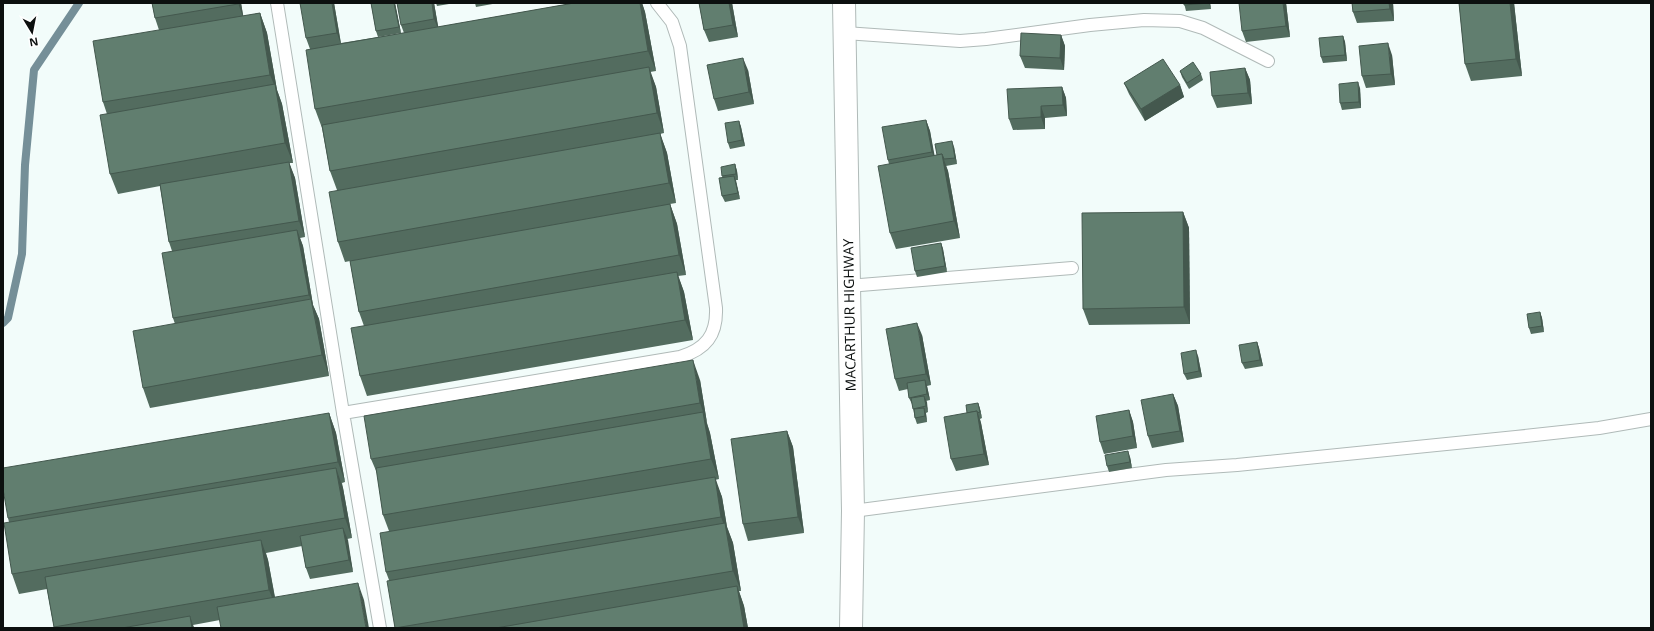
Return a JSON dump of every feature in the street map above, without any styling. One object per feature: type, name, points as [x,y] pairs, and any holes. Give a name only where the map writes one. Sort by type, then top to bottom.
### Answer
[{"type":"highway","name":"MACARTHUR HIGHWAY","points":[[844,3],[853,511],[851,628]]},
{"type":"lane","points":[[277,3],[343,413],[380,628]]},
{"type":"lane","points":[[343,413],[680,357],[700,348],[708,339],[714,330],[716,308],[680,46],[672,22],[657,3]]},
{"type":"lane","points":[[845,33],[960,41],[1090,25],[1136,21],[1180,21],[1203,28],[1268,61]]},
{"type":"lane","points":[[848,286],[1072,268]]},
{"type":"lane","points":[[853,511],[1166,470],[1237,465],[1516,437],[1599,428],[1651,419]]},
{"type":"building","points":[[152,3],[238,3],[238,4],[155,18]]},
{"type":"building","points":[[300,3],[332,3],[337,33],[306,38]]},
{"type":"building","points":[[371,3],[394,3],[399,27],[376,31]]},
{"type":"building","points":[[397,3],[432,3],[434,19],[401,25]]},
{"type":"building","points":[[574,3],[640,3],[648,51],[315,109],[306,50]]},
{"type":"building","points":[[699,3],[729,3],[733,25],[704,30]]},
{"type":"building","points":[[1184,3],[1209,3],[1184,5]]},
{"type":"building","points":[[1239,3],[1283,3],[1286,26],[1242,31]]},
{"type":"building","points":[[1352,3],[1389,3],[1390,9],[1353,12]]},
{"type":"building","points":[[1459,3],[1510,3],[1516,59],[1465,64]]},
{"type":"building","points":[[260,13],[270,75],[103,102],[93,41]]},
{"type":"building","points":[[1021,33],[1061,35],[1060,58],[1020,56]]},
{"type":"building","points":[[1343,36],[1345,55],[1321,57],[1319,38]]},
{"type":"building","points":[[1388,43],[1391,74],[1362,76],[1359,46]]},
{"type":"building","points":[[743,58],[749,92],[714,99],[707,65]]},
{"type":"building","points":[[1163,59],[1180,85],[1141,109],[1124,83]]},
{"type":"building","points":[[1193,62],[1201,74],[1187,83],[1180,71]]},
{"type":"building","points":[[649,67],[657,113],[330,171],[322,125]]},
{"type":"building","points":[[1245,68],[1248,93],[1212,96],[1210,72]]},
{"type":"building","points":[[1358,82],[1359,102],[1340,103],[1339,84]]},
{"type":"building","points":[[275,84],[285,143],[110,174],[100,115]]},
{"type":"building","points":[[1062,87],[1063,105],[1041,106],[1041,117],[1009,119],[1007,89]]},
{"type":"building","points":[[926,120],[932,152],[888,160],[882,127]]},
{"type":"building","points":[[739,121],[742,140],[728,143],[725,123]]},
{"type":"building","points":[[660,133],[669,183],[338,242],[329,192]]},
{"type":"building","points":[[952,141],[955,158],[944,159],[942,154],[937,155],[935,144]]},
{"type":"building","points":[[942,154],[954,221],[890,233],[878,166]]},
{"type":"building","points":[[289,162],[299,221],[169,242],[160,184]]},
{"type":"building","points":[[735,164],[736,174],[722,176],[721,167]]},
{"type":"building","points":[[734,176],[738,193],[722,196],[719,178]]},
{"type":"building","points":[[670,204],[679,255],[359,312],[350,261]]},
{"type":"building","points":[[1183,212],[1184,307],[1083,309],[1082,213]]},
{"type":"building","points":[[297,230],[309,295],[173,318],[162,253]]},
{"type":"building","points":[[941,243],[945,266],[915,271],[911,248]]},
{"type":"building","points":[[677,272],[685,320],[360,376],[351,328]]},
{"type":"building","points":[[311,299],[322,355],[143,388],[133,331]]},
{"type":"building","points":[[1540,312],[1542,326],[1529,328],[1527,314]]},
{"type":"building","points":[[917,323],[926,374],[895,379],[886,329]]},
{"type":"building","points":[[1257,342],[1260,360],[1242,363],[1239,345]]},
{"type":"building","points":[[1196,350],[1199,371],[1184,374],[1181,353]]},
{"type":"building","points":[[693,360],[700,403],[371,459],[364,416]]},
{"type":"building","points":[[925,380],[927,394],[909,398],[907,383]]},
{"type":"building","points":[[1173,394],[1180,431],[1148,436],[1141,400]]},
{"type":"building","points":[[924,396],[926,406],[913,409],[911,398]]},
{"type":"building","points":[[978,403],[980,412],[977,413],[977,411],[967,413],[966,405]]},
{"type":"building","points":[[924,408],[925,416],[915,418],[914,409]]},
{"type":"building","points":[[1129,410],[1133,436],[1100,442],[1096,416]]},
{"type":"building","points":[[977,411],[984,454],[951,459],[944,417]]},
{"type":"building","points":[[703,412],[711,459],[383,515],[376,468]]},
{"type":"building","points":[[329,413],[338,462],[8,518],[3,489],[3,468]]},
{"type":"building","points":[[787,431],[798,517],[743,524],[731,439]]},
{"type":"building","points":[[1128,451],[1130,462],[1107,466],[1105,455]]},
{"type":"building","points":[[336,468],[345,518],[12,574],[4,523]]},
{"type":"building","points":[[715,477],[721,517],[386,572],[380,533]]},
{"type":"building","points":[[725,523],[733,571],[395,628],[387,581]]},
{"type":"building","points":[[343,528],[349,560],[306,568],[300,536]]},
{"type":"building","points":[[261,540],[269,590],[54,627],[45,577]]},
{"type":"building","points":[[358,583],[366,628],[221,628],[217,607]]},
{"type":"building","points":[[737,586],[744,628],[496,628]]},
{"type":"building","points":[[190,616],[192,628],[122,628]]},
{"type":"waterway","points":[[3,323],[8,318],[22,254],[25,165],[34,70],[79,3]]}]
